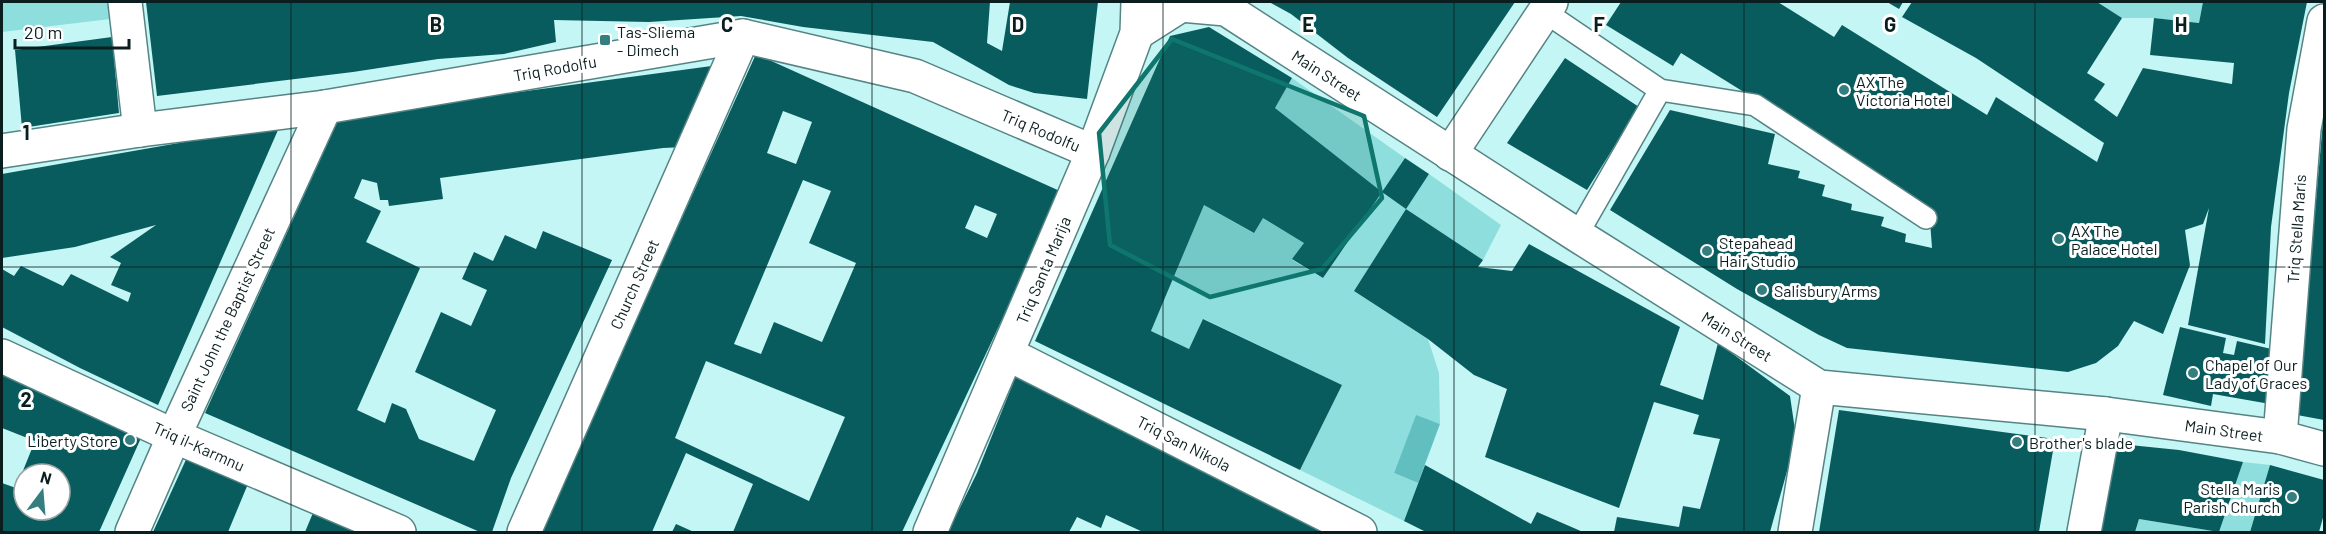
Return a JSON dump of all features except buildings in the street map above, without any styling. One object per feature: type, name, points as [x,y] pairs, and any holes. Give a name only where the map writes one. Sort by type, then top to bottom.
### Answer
[{"type":"street","points":[[124,2],[140,130]]},
{"type":"street","name":"Main Street","points":[[1138,17],[1181,5],[1223,5],[1450,154],[1819,387],[2106,414],[2280,438],[2325,449]]},
{"type":"street","points":[[1450,154],[1548,7]]},
{"type":"street","name":"Triq Santa Marija","points":[[930,532],[1093,152],[1138,17]]},
{"type":"street","name":"Triq Stella Maris","points":[[2280,438],[2304,129],[2325,21]]},
{"type":"street","name":"Triq Rodolfu","points":[[2,151],[140,130],[325,107],[743,36],[915,76],[1093,152]]},
{"type":"street","name":"Church Street","points":[[524,532],[743,36]]},
{"type":"street","name":"Saint John the Baptist Street","points":[[132,532],[325,107]]},
{"type":"street","name":"Triq San Nikola","points":[[1008,354],[1360,532]]},
{"type":"street","name":"Triq il-Karmnu","points":[[2,356],[174,436],[399,532]]},
{"type":"street","points":[[1795,532],[1819,387]]},
{"type":"street","points":[[2084,532],[2106,414]]},
{"type":"lane","points":[[1548,7],[1660,90],[1755,105],[1926,218]]},
{"type":"lane","points":[[1578,235],[1660,90]]},
{"type":"highlighted area","points":[[1172,39],[1364,116],[1382,198],[1322,269],[1210,297],[1110,245],[1099,133]]},
{"type":"shaded area","points":[[2,2],[107,2],[110,19],[2,32]]},
{"type":"shaded area","points":[[2097,2],[2203,2],[2199,23],[2154,18],[2122,18]]},
{"type":"shaded area","points":[[1292,78],[1405,158],[1383,192],[1406,208],[1429,174],[1501,225],[1483,260],[1406,209],[1354,291],[1428,339],[1439,373],[1440,424],[1416,416],[1394,473],[1418,483],[1404,521],[1300,470],[1342,385],[1204,319],[1189,349],[1151,331],[1204,205],[1253,233],[1263,218],[1304,243],[1292,260],[1323,278],[1382,192],[1275,108]]},
{"type":"shaded area","points":[[1416,415],[1440,424],[1418,483],[1394,473]]},
{"type":"shaded area","points":[[2243,462],[2270,465],[2250,532],[2219,532]]},
{"type":"shaded area","points":[[2139,519],[2219,532],[2135,532]]},
{"type":"place","name":"Tas-Sliema - Dimech","points":[[605,40]]},
{"type":"place","name":"AX The Victoria Hotel","points":[[1844,90]]},
{"type":"place","name":"AX The Palace Hotel","points":[[2059,239]]},
{"type":"place","name":"Stepahead Hair Studio","points":[[1707,251]]},
{"type":"place","name":"Salisbury Arms","points":[[1762,290]]},
{"type":"place","name":"Chapel of Our Lady of Graces","points":[[2193,373]]},
{"type":"place","name":"Liberty Store","points":[[130,440]]},
{"type":"place","name":"Brother's blade","points":[[2017,442]]},
{"type":"place","name":"Stella Maris Parish Church","points":[[2292,497]]}]
